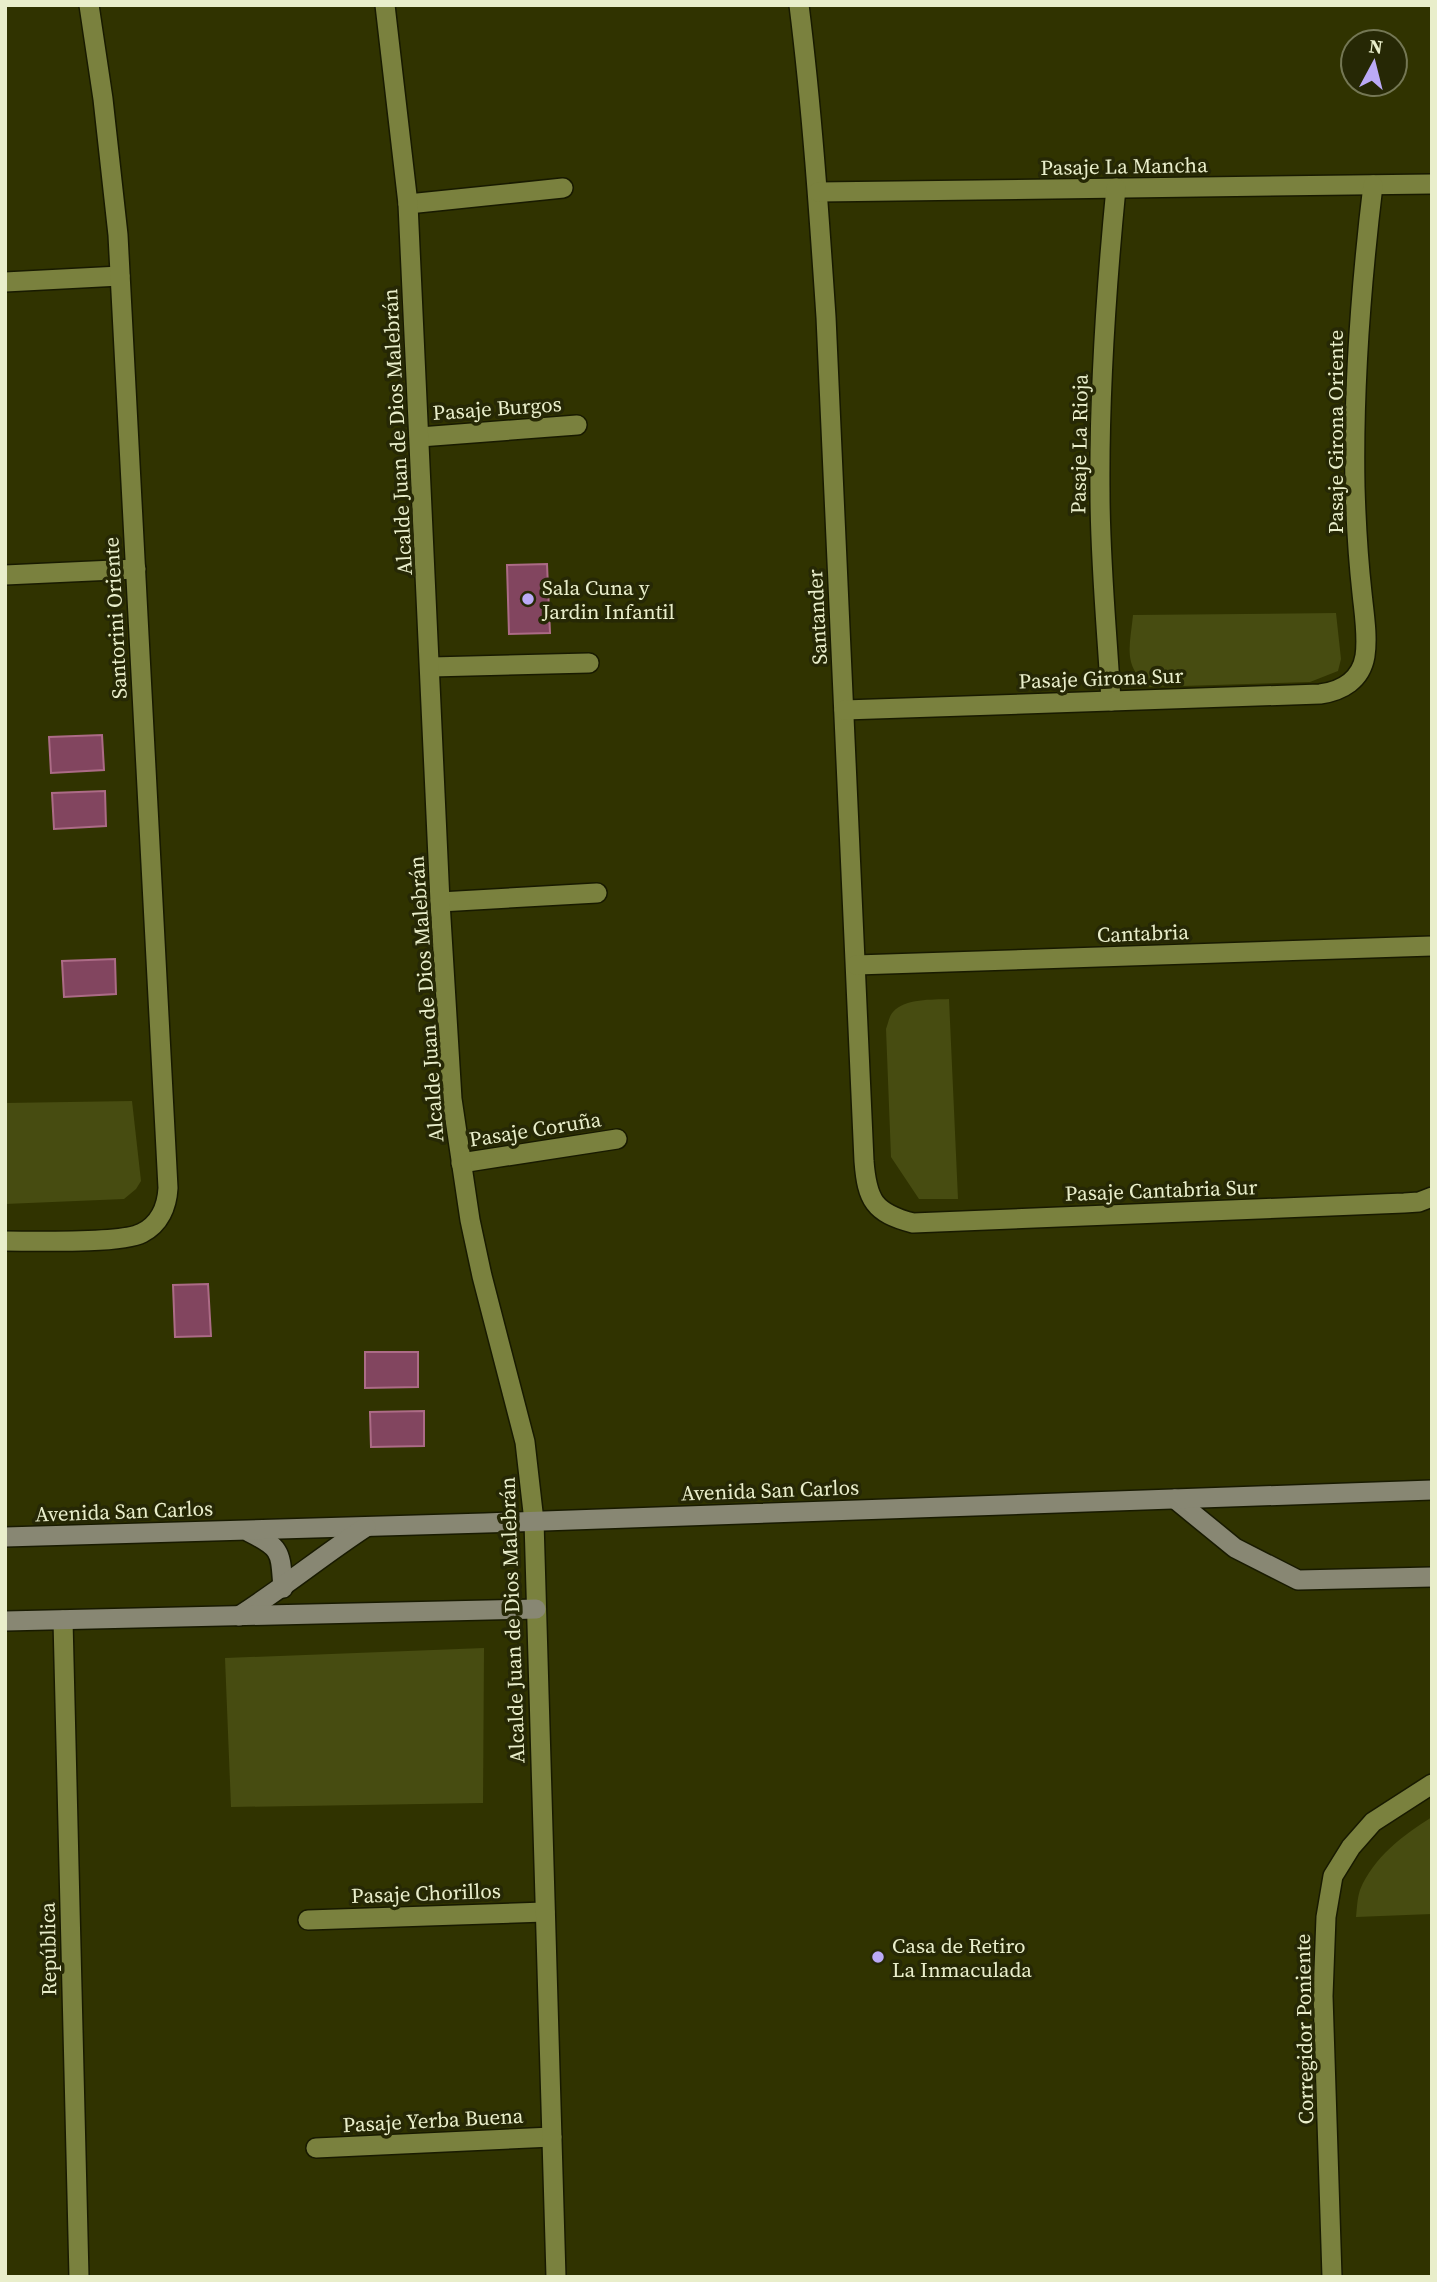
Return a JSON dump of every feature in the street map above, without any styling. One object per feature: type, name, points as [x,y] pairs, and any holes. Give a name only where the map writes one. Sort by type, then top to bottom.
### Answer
[{"type":"main road","name":"Avenida San Carlos","points":[[5,1537],[1432,1490]]},
{"type":"main road","points":[[1175,1499],[1235,1548],[1298,1580],[1432,1577]]},
{"type":"main road","points":[[238,1617],[283,1588],[318,1558],[367,1526]]},
{"type":"main road","points":[[244,1530],[270,1542],[280,1553],[283,1588]]},
{"type":"main road","points":[[5,1621],[536,1609]]},
{"type":"street","name":"Santorini Oriente","points":[[5,1241],[131,1237],[153,1225],[162,1214],[168,1188],[120,276],[111,164],[89,5]]},
{"type":"street","name":"Alcalde Juan de Dios Malebrán","points":[[385,5],[408,204],[440,902],[452,1099],[482,1276],[525,1442],[534,1521],[556,2277]]},
{"type":"street","name":"Santander","points":[[799,5],[818,192],[866,1182],[874,1203],[891,1217]]},
{"type":"street","name":"Pasaje La Mancha","points":[[818,192],[1432,184]]},
{"type":"street","name":"Pasaje Girona Oriente","points":[[1355,678],[1362,667],[1366,644],[1357,540],[1354,435],[1357,352],[1373,185]]},
{"type":"street","points":[[408,204],[563,188]]},
{"type":"street","name":"Pasaje La Rioja","points":[[1111,701],[1103,585],[1100,429],[1106,289],[1116,188]]},
{"type":"street","points":[[5,282],[120,276]]},
{"type":"street","name":"Pasaje Burgos","points":[[420,437],[578,425]]},
{"type":"street","points":[[5,575],[136,569]]},
{"type":"street","points":[[431,667],[589,663]]},
{"type":"street","name":"Pasaje Girona Sur","points":[[844,710],[1320,694],[1333,692],[1355,678]]},
{"type":"street","points":[[440,902],[597,893]]},
{"type":"street","name":"Cantabria","points":[[856,965],[1432,946]]},
{"type":"street","name":"Pasaje Coruña","points":[[461,1163],[617,1139]]},
{"type":"street","name":"Pasaje Cantabria Sur","points":[[891,1217],[913,1223],[1411,1202],[1432,1197]]},
{"type":"street","name":"República","points":[[63,1620],[79,2277]]},
{"type":"street","name":"Corregidor Poniente","points":[[1332,2277],[1323,1996],[1326,1917],[1333,1876],[1351,1847],[1373,1822],[1432,1784]]},
{"type":"street","name":"Pasaje Chorillos","points":[[308,1920],[545,1912]]},
{"type":"street","name":"Pasaje Yerba Buena","points":[[316,2148],[552,2137]]},
{"type":"green space","points":[[1336,613],[1341,659],[1338,671],[1310,682],[1150,687],[1135,672],[1132,664],[1130,646],[1133,615]]},
{"type":"green space","points":[[949,999],[958,1199],[919,1199],[891,1157],[886,1029],[892,1014],[904,1004]]},
{"type":"green space","points":[[132,1101],[141,1181],[124,1199],[5,1204],[5,1103]]},
{"type":"green space","points":[[484,1648],[483,1803],[231,1807],[225,1658]]},
{"type":"green space","points":[[1432,1817],[1432,1914],[1356,1917],[1360,1890],[1373,1868],[1410,1831]]},
{"type":"building","name":"Sala Cuna y Jardin Infantil","points":[[547,564],[550,633],[509,634],[507,565]]},
{"type":"building","points":[[102,735],[104,770],[51,773],[49,737]]},
{"type":"building","points":[[105,791],[106,826],[54,829],[52,793]]},
{"type":"building","points":[[115,959],[116,994],[64,997],[62,961]]},
{"type":"building","points":[[208,1284],[211,1336],[175,1337],[173,1285]]},
{"type":"building","points":[[365,1352],[418,1352],[418,1387],[365,1388]]},
{"type":"building","points":[[424,1411],[424,1446],[371,1447],[370,1412]]},
{"type":"place","name":"Sala Cuna y Jardin Infantil","points":[[528,599]]},
{"type":"place","name":"Casa de Retiro La Inmaculada","points":[[878,1957]]}]
